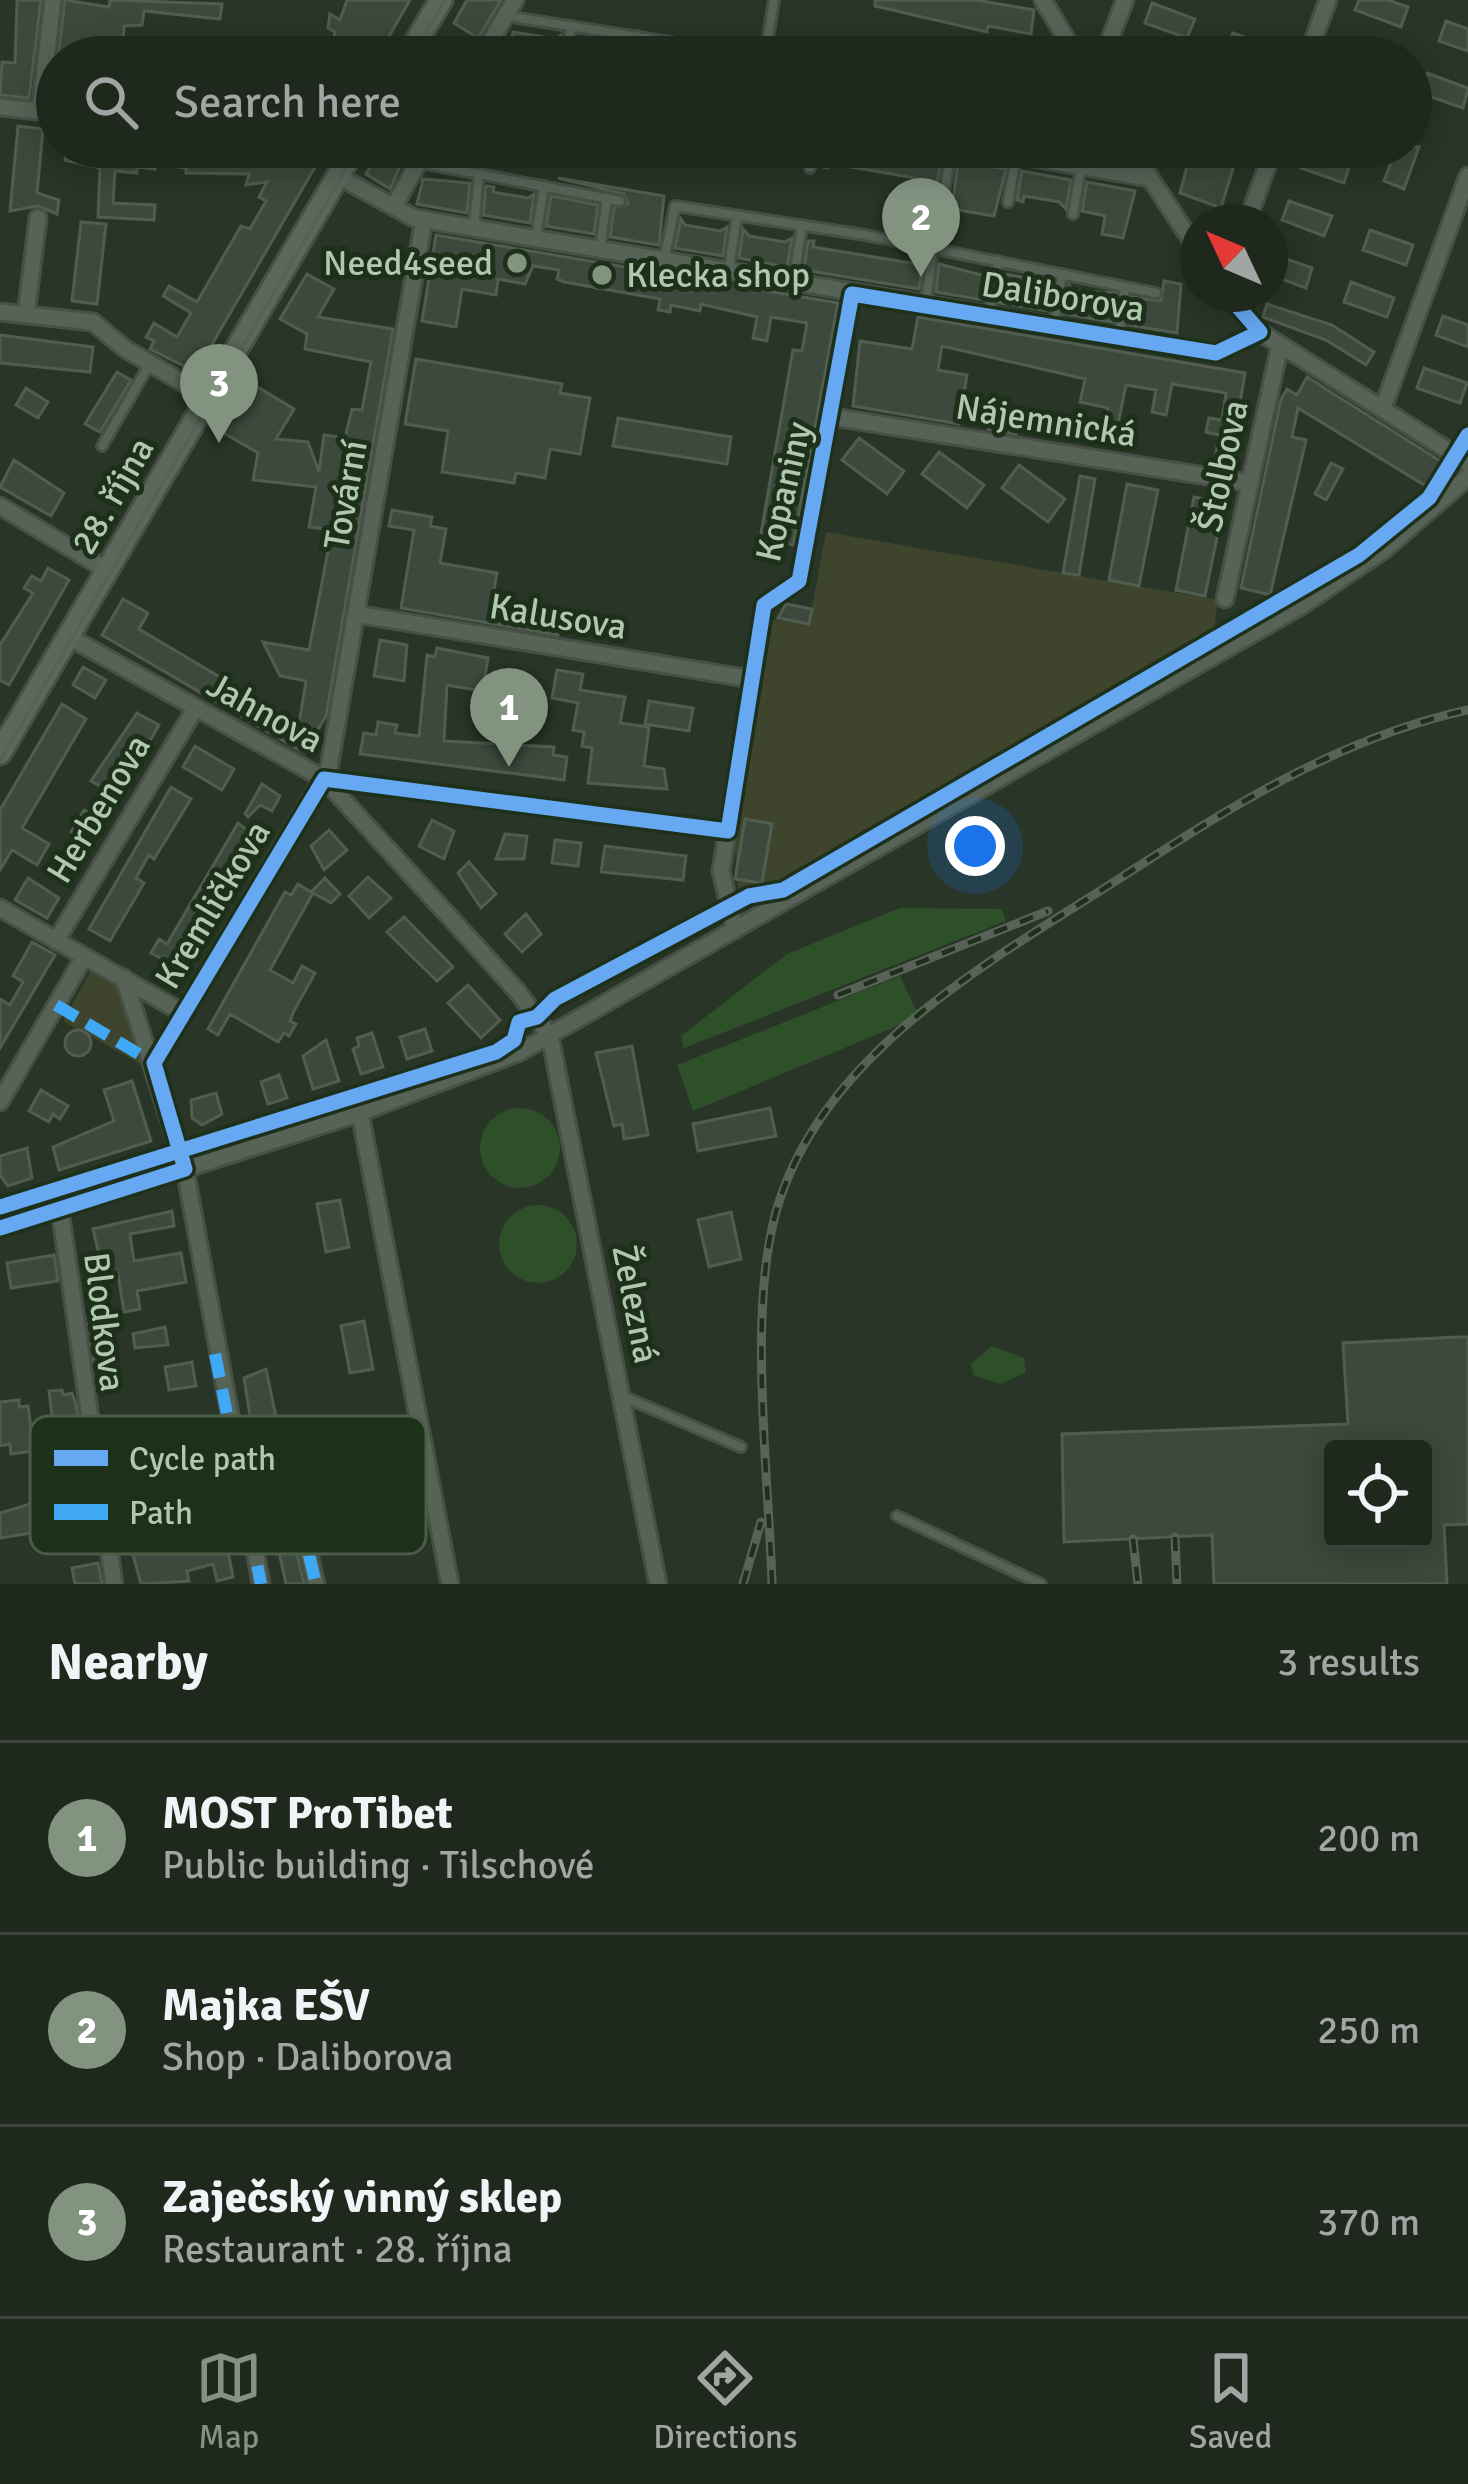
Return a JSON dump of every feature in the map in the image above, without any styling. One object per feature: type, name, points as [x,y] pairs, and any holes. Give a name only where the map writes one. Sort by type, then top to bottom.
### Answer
[{"type":"main road","points":[[420,36],[441,0]]},
{"type":"main road","name":"28. října","points":[[0,753],[343,168]]},
{"type":"street","points":[[52,36],[53,0]]},
{"type":"street","points":[[491,36],[515,0]]},
{"type":"street","points":[[1043,0],[1064,36]]},
{"type":"street","points":[[1111,36],[1125,0]]},
{"type":"street","points":[[1315,36],[1328,0]]},
{"type":"street","points":[[0,107],[36,111]]},
{"type":"street","points":[[394,206],[415,168]]},
{"type":"street","points":[[1087,168],[1149,178]]},
{"type":"street","points":[[1143,168],[1180,224]]},
{"type":"street","points":[[1253,204],[1266,168]]},
{"type":"street","name":"Daliborova","points":[[338,176],[424,219],[852,294],[1216,353],[1260,332]]},
{"type":"street","points":[[1383,408],[1468,176]]},
{"type":"street","points":[[26,315],[38,218]]},
{"type":"street","name":"Tovární","points":[[323,779],[424,219]]},
{"type":"street","name":"Kopaniny","points":[[736,930],[722,882],[764,605],[799,581],[852,294]]},
{"type":"street","points":[[1243,312],[1260,332],[1468,463]]},
{"type":"street","points":[[0,313],[89,320],[150,364],[209,398]]},
{"type":"street","name":"Štolbova","points":[[1225,599],[1280,345]]},
{"type":"street","name":"Nájemnická","points":[[832,418],[1250,483]]},
{"type":"street","points":[[0,1228],[359,1113],[550,1036],[1301,606],[1385,550],[1468,478]]},
{"type":"street","points":[[0,506],[107,570]]},
{"type":"street","name":"Kalusova","points":[[356,614],[751,679]]},
{"type":"street","name":"Jahnova","points":[[68,637],[323,779],[518,991],[550,1036]]},
{"type":"street","name":"Herbenova","points":[[56,941],[194,709]]},
{"type":"street","points":[[323,779],[728,831]]},
{"type":"street","name":"Kremličkova","points":[[154,1063],[323,779]]},
{"type":"street","points":[[0,908],[182,1013]]},
{"type":"street","points":[[0,1102],[84,956]]},
{"type":"street","points":[[124,978],[185,1169],[227,1416]]},
{"type":"street","name":"Železná","points":[[550,1036],[658,1584]]},
{"type":"street","points":[[359,1113],[418,1416]]},
{"type":"street","name":"Blodkova","points":[[60,1210],[90,1416]]},
{"type":"street","points":[[426,1460],[450,1584]]},
{"type":"street","name":"Blodkova","points":[[110,1554],[114,1584]]},
{"type":"street","points":[[255,1554],[262,1584]]},
{"type":"street","points":[[309,1554],[316,1584]]},
{"type":"lane","points":[[768,36],[774,0]]},
{"type":"lane","points":[[506,16],[637,36]]},
{"type":"lane","points":[[569,36],[571,26]]},
{"type":"lane","points":[[446,168],[620,201]]},
{"type":"lane","points":[[944,191],[948,168]]},
{"type":"lane","points":[[1008,202],[1015,168]]},
{"type":"lane","points":[[1072,214],[1081,168]]},
{"type":"lane","points":[[474,227],[479,174]]},
{"type":"lane","points":[[536,239],[544,186]]},
{"type":"lane","points":[[600,250],[607,198]]},
{"type":"lane","points":[[664,261],[675,206],[933,249],[1156,293]]},
{"type":"lane","points":[[729,273],[737,216]]},
{"type":"lane","points":[[793,284],[802,226]]},
{"type":"lane","points":[[925,306],[933,249]]},
{"type":"lane","points":[[989,316],[998,262]]},
{"type":"lane","points":[[1054,326],[1062,274]]},
{"type":"lane","points":[[1119,336],[1125,287]]},
{"type":"lane","points":[[102,446],[150,364]]},
{"type":"lane","points":[[622,1396],[741,1447]]},
{"type":"lane","points":[[897,1516],[1041,1584]]},
{"type":"shaded area","points":[[826,532],[1218,600],[1212,642],[740,911],[735,850],[773,620],[809,624]]},
{"type":"shaded area","points":[[900,908],[1002,909],[1006,921],[684,1048],[681,1036],[787,954]]},
{"type":"shaded area","points":[[92,969],[115,983],[144,1066],[63,1021]]},
{"type":"shaded area","points":[[900,976],[917,1012],[902,1024],[693,1111],[677,1065]]},
{"type":"shaded area","points":[[520,1108],[548,1120],[560,1148],[548,1176],[520,1188],[492,1176],[480,1148],[492,1120]]},
{"type":"shaded area","points":[[538,1205],[566,1216],[577,1244],[566,1272],[538,1283],[510,1272],[499,1244],[510,1216]]},
{"type":"shaded area","points":[[992,1346],[1024,1358],[1026,1372],[1001,1384],[974,1376],[971,1364]]},
{"type":"building","points":[[17,0],[41,0],[29,98],[0,95],[2,62],[15,63]]},
{"type":"building","points":[[65,0],[109,7],[110,0],[222,4],[220,19],[144,11],[142,25],[124,26],[123,36],[61,36]]},
{"type":"building","points":[[347,0],[410,0],[389,36],[334,36],[328,28],[330,14],[340,20]]},
{"type":"building","points":[[467,0],[501,0],[479,36],[454,23]]},
{"type":"building","points":[[875,0],[976,0],[1034,10],[1031,34],[988,26],[987,32],[875,6]]},
{"type":"building","points":[[1359,0],[1388,0],[1408,7],[1401,27],[1355,10]]},
{"type":"building","points":[[1152,3],[1195,19],[1188,36],[1145,23]]},
{"type":"building","points":[[1446,21],[1468,29],[1468,51],[1439,41]]},
{"type":"building","points":[[1432,75],[1468,88],[1463,108],[1432,97]]},
{"type":"building","points":[[18,126],[36,128],[37,193],[59,200],[57,214],[38,206],[10,211]]},
{"type":"building","points":[[100,168],[137,168],[137,173],[115,171],[113,203],[155,205],[154,220],[98,217]]},
{"type":"building","points":[[186,168],[314,168],[196,372],[150,349],[154,341],[146,337],[154,323],[177,337],[191,313],[163,296],[169,286],[197,302],[241,226],[250,229],[266,201],[259,197],[267,182],[246,185],[249,174],[186,173]]},
{"type":"building","points":[[370,168],[400,168],[390,189],[366,174]]},
{"type":"building","points":[[857,168],[940,168],[936,187],[932,181]]},
{"type":"building","points":[[957,168],[1006,169],[994,216],[952,209]]},
{"type":"building","points":[[1187,168],[1233,168],[1222,204],[1180,193]]},
{"type":"building","points":[[1301,168],[1349,168],[1344,183]]},
{"type":"building","points":[[1389,168],[1412,168],[1404,189],[1384,181]]},
{"type":"building","points":[[1022,171],[1071,180],[1066,209],[1059,202],[1024,196],[1023,202],[1017,200]]},
{"type":"building","points":[[558,178],[664,196],[659,245],[610,237],[614,208],[628,204],[624,194]]},
{"type":"building","points":[[423,179],[470,183],[467,213],[417,204]]},
{"type":"building","points":[[1087,182],[1135,191],[1123,238],[1102,234],[1105,216],[1082,211]]},
{"type":"building","points":[[486,186],[494,187],[493,192],[528,198],[534,194],[530,223],[483,215]]},
{"type":"building","points":[[551,196],[598,205],[594,234],[546,226]]},
{"type":"building","points":[[1288,204],[1332,216],[1324,236],[1288,222]]},
{"type":"building","points":[[681,219],[685,225],[720,231],[727,227],[723,256],[675,248]]},
{"type":"building","points":[[81,222],[106,224],[97,304],[72,301]]},
{"type":"building","points":[[743,229],[749,236],[785,242],[792,238],[787,267],[739,258]]},
{"type":"building","points":[[1370,230],[1413,245],[1406,265],[1363,250]]},
{"type":"building","points":[[436,235],[838,303],[793,545],[760,539],[793,350],[802,351],[807,323],[771,317],[767,341],[753,338],[757,317],[701,304],[700,311],[671,305],[670,312],[658,310],[660,299],[564,282],[557,279],[559,270],[533,266],[525,284],[498,279],[496,295],[462,289],[456,327],[422,321]]},
{"type":"building","points":[[808,241],[814,241],[813,247],[917,264],[923,260],[919,289],[804,270]]},
{"type":"building","points":[[1288,259],[1312,268],[1306,288],[1288,282]]},
{"type":"building","points":[[939,264],[981,275],[988,271],[983,300],[936,292]]},
{"type":"building","points":[[307,274],[334,289],[318,317],[393,329],[326,716],[304,753],[102,635],[123,599],[148,613],[139,629],[299,724],[306,681],[280,676],[263,642],[309,650],[332,530],[309,527],[316,487],[253,480],[258,453],[222,432],[251,383],[294,409],[276,439],[308,442],[319,472],[324,435],[345,438],[352,409],[362,410],[371,362],[305,349],[307,334],[280,319]]},
{"type":"building","points":[[1004,274],[1052,282],[1048,311],[999,303]]},
{"type":"building","points":[[1164,281],[1180,284],[1177,333],[1129,325],[1132,297],[1161,301]]},
{"type":"building","points":[[1351,282],[1394,298],[1387,317],[1344,302]]},
{"type":"building","points":[[1069,285],[1074,291],[1116,293],[1112,322],[1064,314]]},
{"type":"building","points":[[1288,311],[1332,325],[1374,352],[1366,365],[1326,340],[1263,317],[1265,312]]},
{"type":"building","points":[[1443,316],[1468,325],[1468,347],[1436,335]]},
{"type":"building","points":[[918,317],[1245,373],[1229,467],[1214,465],[1219,435],[1206,432],[1209,418],[1222,420],[1226,393],[1172,384],[1166,415],[1152,412],[1156,390],[1126,385],[1118,424],[1106,422],[1108,408],[1080,402],[1085,379],[942,346],[938,370],[967,375],[959,424],[853,406],[860,341],[912,349]]},
{"type":"building","points":[[0,335],[93,347],[90,372],[0,363]]},
{"type":"building","points":[[416,359],[562,384],[560,393],[590,398],[580,454],[550,449],[545,478],[516,473],[514,483],[442,472],[448,431],[405,424]]},
{"type":"building","points":[[1424,368],[1467,383],[1460,403],[1417,388]]},
{"type":"building","points":[[117,372],[131,380],[100,432],[85,424]]},
{"type":"building","points":[[1307,377],[1445,464],[1429,488],[1298,408],[1292,437],[1306,440],[1270,595],[1241,588],[1281,399],[1287,389],[1297,395]]},
{"type":"building","points":[[26,388],[48,402],[38,418],[16,405]]},
{"type":"building","points":[[1003,406],[1020,408],[1016,434],[988,429],[991,409],[1003,411]]},
{"type":"building","points":[[618,418],[731,437],[727,464],[613,446]]},
{"type":"building","points":[[859,438],[904,471],[887,494],[842,460]]},
{"type":"building","points":[[939,452],[984,485],[967,508],[922,474]]},
{"type":"building","points":[[14,460],[64,493],[51,516],[0,487]]},
{"type":"building","points":[[1331,463],[1343,469],[1326,500],[1315,494]]},
{"type":"building","points":[[1019,465],[1065,499],[1048,522],[1002,488]]},
{"type":"building","points":[[1080,476],[1095,479],[1079,575],[1063,573]]},
{"type":"building","points":[[1127,484],[1158,490],[1139,586],[1109,580]]},
{"type":"building","points":[[1194,497],[1224,503],[1205,596],[1176,590]]},
{"type":"building","points":[[392,510],[432,517],[430,526],[446,529],[440,563],[497,573],[491,607],[540,615],[545,607],[562,609],[558,635],[401,608],[414,530],[389,526]]},
{"type":"building","points":[[48,568],[69,580],[9,685],[0,680],[0,645],[33,593],[24,588],[32,576],[41,581]]},
{"type":"building","points":[[786,604],[812,609],[809,624],[778,618]]},
{"type":"building","points":[[380,640],[407,645],[404,681],[374,676]]},
{"type":"building","points":[[437,648],[488,658],[485,677],[525,685],[523,698],[447,685],[444,741],[554,747],[553,755],[567,757],[564,780],[360,754],[364,733],[376,735],[378,722],[397,725],[395,733],[419,736],[427,655],[435,657]]},
{"type":"building","points":[[83,667],[106,680],[95,698],[73,685]]},
{"type":"building","points":[[557,670],[583,674],[580,690],[625,697],[620,723],[649,727],[644,766],[664,769],[667,789],[588,783],[592,748],[582,746],[584,732],[573,730],[578,703],[552,698]]},
{"type":"building","points":[[649,701],[693,708],[689,731],[645,724]]},
{"type":"building","points":[[62,704],[86,719],[22,828],[49,844],[37,865],[12,850],[0,870],[0,810]]},
{"type":"building","points":[[137,713],[159,725],[148,744],[133,739],[116,768],[129,776],[118,796],[91,781]]},
{"type":"building","points":[[195,746],[234,769],[222,790],[183,767]]},
{"type":"building","points":[[262,784],[280,796],[272,811],[260,805],[248,817],[245,814]]},
{"type":"building","points":[[171,787],[191,799],[154,859],[149,855],[136,878],[144,883],[110,941],[89,929]]},
{"type":"building","points":[[84,810],[103,822],[90,844],[71,832]]},
{"type":"building","points":[[745,819],[772,824],[762,883],[735,879]]},
{"type":"building","points":[[432,820],[454,831],[444,859],[419,846]]},
{"type":"building","points":[[238,823],[257,838],[229,876],[234,878],[199,938],[194,935],[180,956],[186,959],[175,979],[157,969],[162,959],[151,953],[159,939],[167,944]]},
{"type":"building","points":[[329,830],[347,850],[324,870],[311,846]]},
{"type":"building","points":[[505,834],[527,836],[524,859],[496,859]]},
{"type":"building","points":[[555,840],[581,843],[578,866],[552,863]]},
{"type":"building","points":[[605,846],[686,856],[683,880],[601,872]]},
{"type":"building","points":[[469,862],[496,894],[481,908],[458,873]]},
{"type":"building","points":[[368,877],[391,898],[369,918],[349,896]]},
{"type":"building","points":[[28,878],[59,898],[47,918],[15,900]]},
{"type":"building","points":[[325,878],[340,894],[331,903],[313,893],[270,970],[293,983],[302,966],[315,973],[294,1011],[290,1021],[296,1024],[289,1036],[284,1033],[278,1042],[230,1014],[218,1035],[208,1029],[285,892],[291,895],[298,884],[311,892]]},
{"type":"building","points":[[526,914],[541,934],[522,952],[505,934]]},
{"type":"building","points":[[404,917],[453,967],[437,981],[387,932]]},
{"type":"building","points":[[32,942],[55,955],[0,1048],[0,999],[10,1005],[23,982],[13,976]]},
{"type":"building","points":[[468,985],[500,1020],[481,1038],[448,1003]]},
{"type":"building","points":[[425,1029],[432,1051],[407,1059],[400,1037]]},
{"type":"building","points":[[78,1030],[91,1043],[78,1056],[65,1043]]},
{"type":"building","points":[[372,1033],[383,1067],[361,1074],[353,1049],[359,1046],[357,1038]]},
{"type":"building","points":[[326,1040],[339,1081],[313,1089],[303,1056]]},
{"type":"building","points":[[632,1046],[648,1135],[624,1139],[622,1124],[614,1126],[596,1053]]},
{"type":"building","points":[[279,1075],[287,1098],[268,1104],[261,1082]]},
{"type":"building","points":[[132,1081],[151,1141],[59,1170],[53,1147],[114,1121],[104,1090]]},
{"type":"building","points":[[41,1090],[68,1106],[60,1119],[53,1114],[49,1122],[29,1111]]},
{"type":"building","points":[[216,1093],[222,1114],[202,1125],[192,1118],[191,1100]]},
{"type":"building","points":[[770,1108],[776,1136],[698,1151],[693,1124]]},
{"type":"building","points":[[27,1148],[32,1178],[8,1186],[0,1175],[0,1156]]},
{"type":"building","points":[[340,1200],[349,1247],[326,1252],[317,1204]]},
{"type":"building","points":[[172,1211],[174,1226],[130,1234],[134,1261],[181,1253],[186,1282],[137,1291],[140,1309],[124,1312],[118,1274],[104,1276],[93,1229]]},
{"type":"building","points":[[731,1212],[741,1259],[709,1267],[698,1220]]},
{"type":"building","points":[[54,1255],[58,1281],[11,1288],[7,1263]]},
{"type":"building","points":[[110,1315],[112,1337],[103,1338],[107,1369],[95,1371],[88,1318]]},
{"type":"building","points":[[364,1321],[373,1369],[350,1373],[341,1326]]},
{"type":"building","points":[[165,1327],[168,1345],[135,1348],[133,1334]]},
{"type":"building","points":[[1468,1337],[1468,1524],[1444,1525],[1447,1584],[1214,1584],[1212,1535],[1064,1542],[1062,1434],[1348,1424],[1343,1343]]},
{"type":"building","points":[[192,1362],[196,1386],[169,1390],[165,1367]]},
{"type":"building","points":[[266,1369],[276,1416],[250,1416],[244,1378]]},
{"type":"building","points":[[49,1391],[72,1393],[78,1416],[52,1416]]},
{"type":"building","points":[[19,1400],[19,1407],[28,1406],[30,1452],[11,1454],[10,1444],[0,1446],[0,1402]]},
{"type":"building","points":[[30,1504],[30,1533],[0,1538],[0,1513]]},
{"type":"building","points":[[133,1554],[228,1554],[233,1577],[217,1581],[213,1564],[187,1571],[189,1581],[141,1584]]},
{"type":"building","points":[[279,1554],[297,1554],[304,1584],[286,1584]]},
{"type":"building","points":[[98,1563],[102,1584],[75,1584],[72,1568]]},
{"type":"tram line","points":[[424,36],[445,0]]},
{"type":"tram line","points":[[0,761],[347,168]]},
{"type":"railway","points":[[772,1584],[762,1387],[770,1237],[781,1196],[804,1144],[836,1097],[875,1054],[966,978],[1196,830],[1326,759],[1372,739],[1468,710]]},
{"type":"railway","points":[[838,995],[1048,911]]},
{"type":"railway","points":[[743,1584],[761,1522]]},
{"type":"railway","points":[[1175,1537],[1177,1584]]},
{"type":"railway","points":[[1133,1539],[1138,1584]]},
{"type":"marked path","points":[[56,1005],[154,1063]]},
{"type":"marked path","points":[[215,1354],[227,1416]]},
{"type":"marked path","points":[[255,1554],[261,1584]]},
{"type":"marked path","points":[[309,1554],[316,1584]]},
{"type":"cycle path","points":[[0,1228],[185,1169],[154,1063],[324,779],[728,831],[764,605],[799,581],[852,294],[1216,353],[1260,332],[1243,312]]},
{"type":"cycle path","points":[[0,1207],[496,1052],[514,1040],[519,1022],[537,1017],[555,999],[749,896],[783,890],[1359,555],[1429,498],[1468,435]]},
{"type":"place","name":"Need4seed","points":[[517,263]]},
{"type":"place","name":"Klecka shop","points":[[602,275]]},
{"type":"place","name":"Majka EŠV","points":[[921,277]]},
{"type":"place","name":"Zaječský vinný sklep","points":[[219,443]]},
{"type":"place","name":"MOST ProTibet","points":[[509,767]]}]
